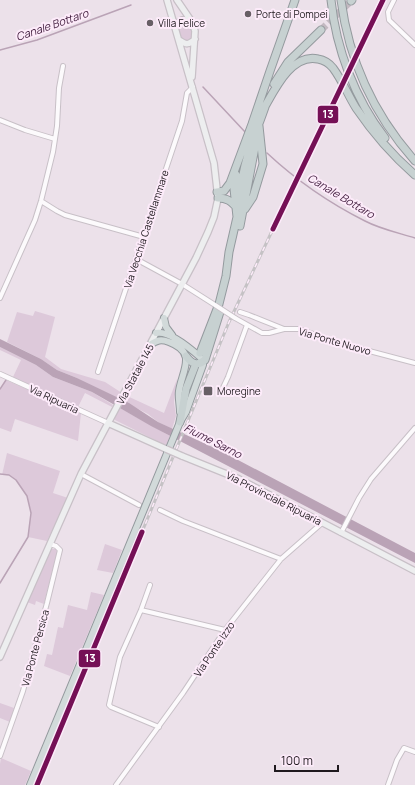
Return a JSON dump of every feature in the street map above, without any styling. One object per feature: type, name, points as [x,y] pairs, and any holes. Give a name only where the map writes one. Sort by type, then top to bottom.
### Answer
[{"type":"highway","points":[[240,209],[253,188],[261,159],[256,124],[267,79],[296,0]]},
{"type":"highway","points":[[331,0],[339,41],[356,89],[366,110],[383,136],[415,174]]},
{"type":"highway","points":[[340,0],[348,42],[355,64],[365,87],[383,120],[415,161]]},
{"type":"highway","points":[[200,353],[219,304],[226,276],[232,260],[240,209],[239,182],[246,153],[269,88],[282,66],[296,50],[321,28],[280,72],[271,89],[263,110]]},
{"type":"highway","points":[[217,195],[224,191],[228,186],[239,159],[263,110],[282,78],[301,60],[311,58],[325,61],[332,68],[365,120],[388,149],[401,163],[415,174]]},
{"type":"highway","points":[[239,159],[234,185],[240,209]]},
{"type":"highway","points":[[217,195],[231,201],[240,209]]},
{"type":"highway","points":[[30,785],[188,406],[208,353],[220,310],[222,292]]},
{"type":"highway","points":[[164,318],[168,330],[174,338]]},
{"type":"highway","points":[[156,333],[164,332],[174,338],[196,354],[204,362]]},
{"type":"highway","points":[[156,333],[164,340],[180,347],[194,364],[204,362]]},
{"type":"highway","points":[[150,345],[157,340],[164,340]]},
{"type":"highway","points":[[179,425],[179,392],[187,362],[186,356]]},
{"type":"highway","points":[[179,425],[185,394],[195,366]]},
{"type":"main road","points":[[166,0],[179,40],[185,44],[189,44],[195,39]]},
{"type":"main road","points":[[177,0],[192,22],[195,31],[192,85]]},
{"type":"main road","points":[[175,27],[182,19],[192,22]]},
{"type":"main road","name":"Via Statale 145","points":[[0,657],[80,474],[182,284],[214,217],[217,195],[214,163],[179,40]]},
{"type":"main road","name":"Via Provinciale Ripuaria","points":[[108,423],[182,456],[239,479],[415,571]]},
{"type":"street","points":[[394,0],[388,12],[389,20],[415,45]]},
{"type":"street","points":[[0,298],[35,220],[41,201],[55,139],[59,88],[63,66]]},
{"type":"street","name":"Via Vecchia Castellammare","points":[[98,372],[182,121],[187,93],[192,85]]},
{"type":"street","points":[[0,120],[25,130],[55,139]]},
{"type":"street","points":[[41,201],[65,215],[144,237]]},
{"type":"street","name":"Via Ponte Nuovo","points":[[136,259],[182,284],[258,332],[266,334],[284,330],[299,329],[339,343],[415,363]]},
{"type":"street","points":[[240,312],[284,330]]},
{"type":"street","points":[[220,394],[228,377],[247,325]]},
{"type":"street","name":"Via Ripuaria","points":[[0,374],[108,423]]},
{"type":"street","points":[[341,533],[371,479],[415,428]]},
{"type":"street","points":[[80,474],[139,505]]},
{"type":"street","points":[[160,510],[183,521],[281,559]]},
{"type":"street","name":"Via Ponte Izzo","points":[[116,785],[183,694],[226,630],[281,559],[322,523]]},
{"type":"street","name":"Via Ponte Persica","points":[[0,756],[23,691],[60,550],[56,546],[50,544]]},
{"type":"street","points":[[150,585],[141,610],[120,657],[109,705],[159,727]]},
{"type":"street","points":[[141,610],[226,630]]},
{"type":"street","points":[[388,785],[397,760],[404,748],[415,752]]},
{"type":"shaded area","points":[[180,22],[188,22],[191,28],[192,39],[188,42],[181,39],[178,27]]},
{"type":"shaded area","points":[[35,311],[55,317],[45,357],[61,369],[105,382],[125,395],[164,413],[177,379],[174,402],[176,416],[172,429],[158,422],[148,414],[77,378],[57,370],[41,359],[7,342],[17,312],[33,316]]},
{"type":"shaded area","name":"Fiume Sarno","points":[[0,339],[41,359],[57,370],[129,403],[158,422],[221,451],[415,553],[415,563],[151,426],[92,392],[53,377],[36,365],[0,347]]},
{"type":"shaded area","points":[[0,347],[36,365],[53,377],[92,392],[113,405],[112,407],[85,393],[78,407],[13,377],[21,360],[0,350]]},
{"type":"shaded area","points":[[6,380],[81,413],[78,441],[15,419],[11,432],[0,428],[0,389]]},
{"type":"shaded area","points":[[118,407],[170,436],[167,446],[115,420],[114,418]]},
{"type":"shaded area","points":[[7,453],[60,471],[53,493],[68,498],[47,541],[28,537],[31,513],[27,496],[16,480],[9,475],[2,475]]},
{"type":"shaded area","points":[[105,544],[122,550],[113,573],[97,570]]},
{"type":"shaded area","points":[[56,549],[57,552],[44,604],[36,601],[35,605],[27,602],[49,551]]},
{"type":"shaded area","points":[[91,592],[104,595],[70,676],[44,666],[47,654],[52,655],[58,627],[63,628],[68,605],[87,610]]},
{"type":"shaded area","points":[[0,703],[14,708],[10,722],[0,718]]},
{"type":"shaded area","points":[[1,758],[31,771],[25,785],[0,785]]},
{"type":"waterway","name":"Canale Bottaro","points":[[0,50],[37,40],[131,5]]},
{"type":"waterway","name":"Canale Bottaro","points":[[203,87],[246,133]]},
{"type":"waterway","name":"Canale Bottaro","points":[[267,153],[301,182],[339,207],[377,226],[415,238]]},
{"type":"waterway","points":[[0,389],[6,380]]},
{"type":"waterway","points":[[0,474],[9,475],[16,480],[27,496],[31,513],[28,537],[0,583]]},
{"type":"tunnel","points":[[321,30],[351,1]]},
{"type":"railway","points":[[142,532],[229,322],[273,229]]},
{"type":"transit line","name":"13","points":[[273,229],[383,0]]},
{"type":"transit line","name":"13","points":[[37,785],[142,532]]},
{"type":"place","name":"Porte di Pompei","points":[[248,14]]},
{"type":"place","name":"Villa Felice","points":[[150,23]]},
{"type":"place","name":"Moregine","points":[[208,391]]}]
